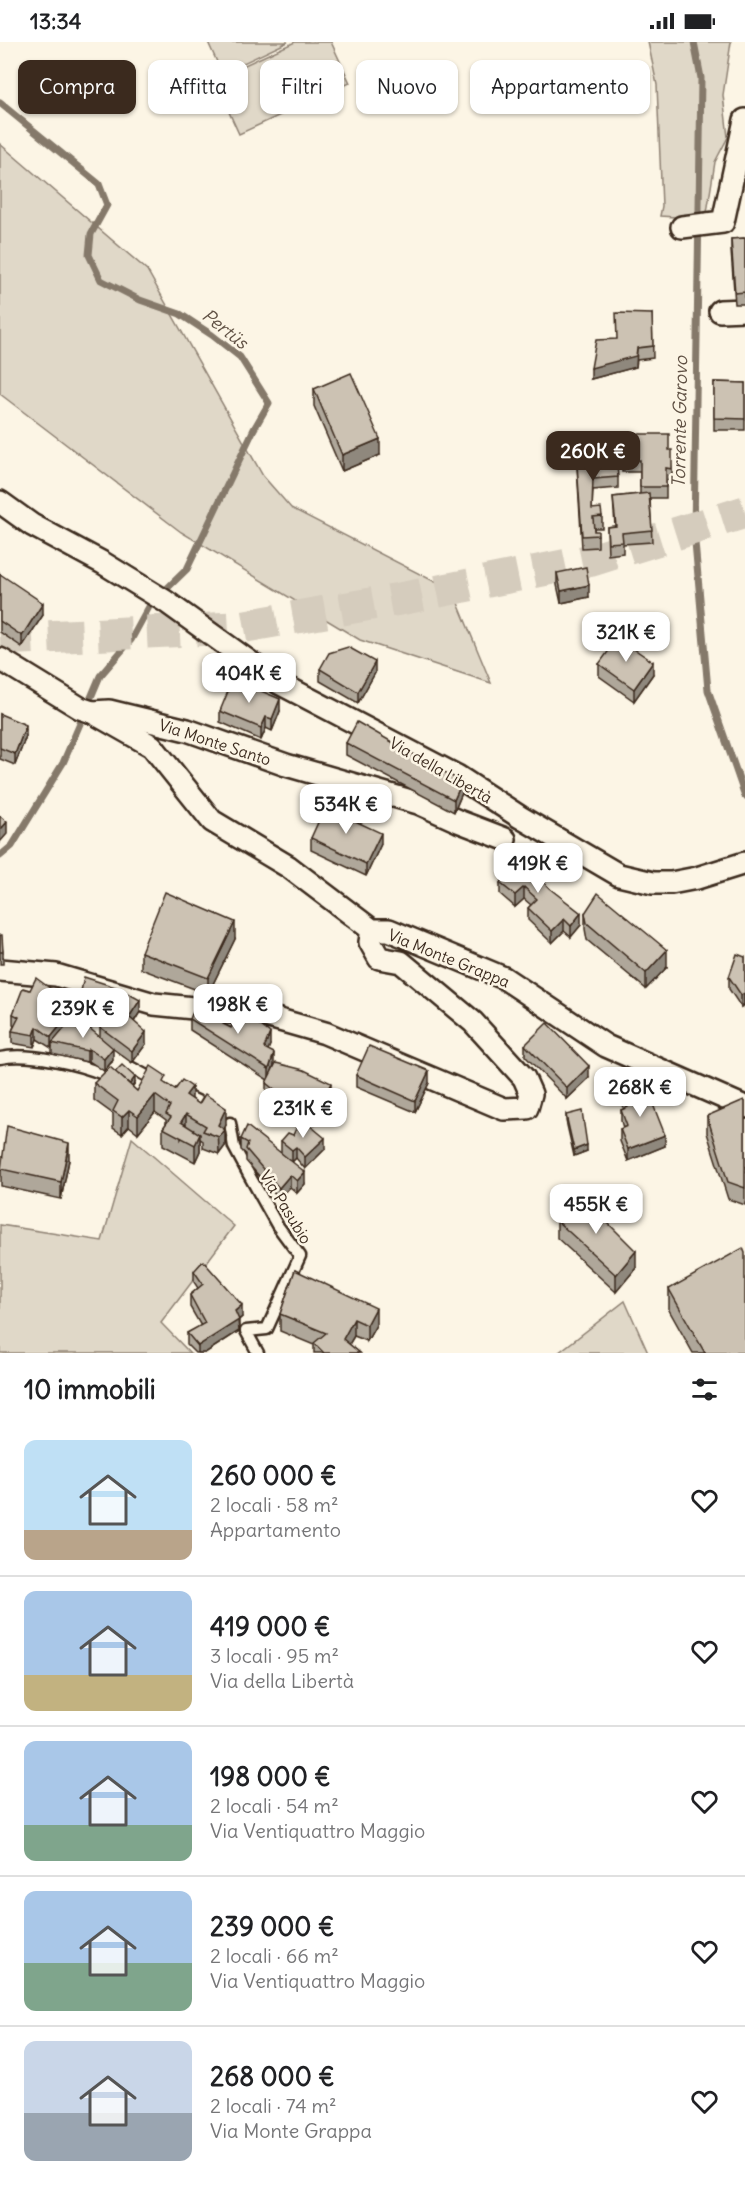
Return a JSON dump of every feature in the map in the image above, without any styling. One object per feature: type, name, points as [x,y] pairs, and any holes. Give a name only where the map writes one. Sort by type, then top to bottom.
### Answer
[{"type":"street","points":[[682,227],[723,222],[745,120]]},
{"type":"street","points":[[720,311],[745,310]]},
{"type":"street","name":"Via della Libertà","points":[[0,502],[32,525],[103,563],[159,597],[279,683],[458,776],[520,817],[619,875],[653,883],[671,883],[697,878],[745,863]]},
{"type":"street","name":"Via Monte Santo","points":[[0,660],[80,708],[92,712],[109,711],[187,730],[285,765],[418,803],[505,839]]},
{"type":"street","name":"Via Monte Grappa","points":[[92,712],[152,746],[212,821],[289,867],[372,930],[389,930],[504,978],[606,1046],[745,1107]]},
{"type":"street","points":[[0,970],[56,975],[154,1004],[262,1015],[325,1033],[504,1109],[527,1108],[531,1094],[524,1078],[473,1022],[401,963],[379,958],[370,942],[372,930]]},
{"type":"lane","points":[[27,971],[44,987]]},
{"type":"lane","points":[[90,1034],[121,1062],[154,1080]]},
{"type":"lane","points":[[0,1058],[14,1055],[71,1064],[106,1075],[121,1062]]},
{"type":"lane","name":"Via Pasubio","points":[[169,1087],[216,1110],[235,1126],[234,1147],[277,1225],[300,1256],[267,1329],[246,1331],[258,1353]]},
{"type":"shaded area","points":[[208,42],[288,42],[248,61],[216,60]]},
{"type":"shaded area","points":[[295,42],[331,42],[339,60],[260,60],[260,114],[283,114],[239,134],[230,114],[248,114],[248,63]]},
{"type":"shaded area","points":[[648,42],[731,42],[723,95],[728,137],[715,162],[706,219],[660,216],[662,206],[657,85]]},
{"type":"shaded area","points":[[344,70],[350,83],[344,86]]},
{"type":"shaded area","points":[[0,144],[147,270],[263,476],[291,508],[453,591],[491,683],[360,640],[181,532],[0,394]]},
{"type":"shaded area","points":[[132,1138],[234,1226],[161,1323],[190,1353],[0,1353],[0,1225],[102,1241]]},
{"type":"shaded area","points":[[625,1301],[648,1353],[558,1353]]},
{"type":"building","points":[[745,238],[745,292],[735,293],[731,239]]},
{"type":"building","points":[[616,313],[652,314],[653,346],[637,348],[636,356],[591,368],[596,340],[617,339]]},
{"type":"building","points":[[351,373],[380,439],[342,455],[314,389]]},
{"type":"building","points":[[714,382],[745,383],[745,419],[714,418]]},
{"type":"building","points":[[622,434],[669,434],[672,469],[666,468],[666,487],[640,487],[640,460],[622,460]]},
{"type":"building","points":[[611,447],[612,454],[616,454],[618,477],[593,479],[592,509],[601,508],[602,516],[593,517],[594,531],[598,531],[598,535],[582,536],[576,450]]},
{"type":"building","points":[[649,493],[652,530],[622,533],[623,542],[608,543],[607,527],[616,526],[613,497]]},
{"type":"building","points":[[586,567],[589,585],[561,591],[557,573]]},
{"type":"building","points":[[0,574],[43,603],[22,636],[0,621]]},
{"type":"building","points":[[618,638],[653,662],[634,689],[599,664]]},
{"type":"building","points":[[348,647],[375,662],[358,692],[320,669],[329,653]]},
{"type":"building","points":[[233,679],[280,699],[272,719],[266,717],[261,728],[220,711]]},
{"type":"building","points":[[0,714],[26,725],[15,754],[0,748]]},
{"type":"building","points":[[357,722],[462,782],[454,800],[346,743]]},
{"type":"building","points":[[325,807],[381,833],[366,864],[311,838]]},
{"type":"building","points":[[0,816],[7,822],[0,830]]},
{"type":"building","points":[[516,853],[549,888],[581,913],[571,926],[564,919],[552,931],[528,908],[537,899],[524,887],[515,895],[500,883],[507,872],[504,868]]},
{"type":"building","points":[[165,892],[235,922],[208,978],[141,952]]},
{"type":"building","points":[[598,893],[667,950],[646,973],[587,923],[585,913]]},
{"type":"building","points":[[0,935],[2,935],[3,952],[0,952]]},
{"type":"building","points":[[737,954],[745,957],[745,993],[741,995],[729,977]]},
{"type":"building","points":[[84,977],[118,988],[140,1000],[129,1017],[146,1032],[132,1051],[100,1027],[113,1005],[80,996]]},
{"type":"building","points":[[36,978],[51,989],[72,1011],[51,1037],[37,1027],[34,1035],[12,1031],[19,1017],[13,1014],[23,988],[30,990]]},
{"type":"building","points":[[194,1009],[204,1010],[223,1019],[223,1024],[231,1028],[237,1014],[257,1023],[270,1033],[264,1048],[274,1053],[269,1069],[190,1019]]},
{"type":"building","points":[[75,1016],[113,1048],[104,1059],[89,1049],[87,1051],[52,1043]]},
{"type":"building","points":[[547,1023],[589,1066],[567,1088],[525,1045]]},
{"type":"building","points":[[369,1046],[429,1071],[415,1101],[356,1075]]},
{"type":"building","points":[[276,1063],[304,1070],[331,1083],[315,1113],[277,1092],[266,1083]]},
{"type":"building","points":[[122,1065],[135,1077],[130,1084],[115,1072]]},
{"type":"building","points":[[151,1066],[166,1076],[163,1082],[175,1090],[182,1080],[192,1087],[186,1095],[199,1104],[205,1094],[226,1108],[218,1125],[225,1130],[219,1137],[203,1131],[206,1126],[186,1114],[181,1122],[200,1134],[195,1145],[163,1128],[171,1117],[166,1114],[170,1106],[155,1095],[138,1116],[129,1110],[122,1117],[113,1111],[118,1101],[94,1083],[110,1067],[137,1091]]},
{"type":"building","points":[[645,1084],[665,1135],[628,1149],[620,1129],[627,1126],[621,1110],[628,1107],[622,1093]]},
{"type":"building","points":[[744,1100],[745,1188],[728,1182],[707,1116]]},
{"type":"building","points":[[582,1111],[587,1145],[574,1150],[566,1115]]},
{"type":"building","points":[[301,1118],[325,1138],[305,1157],[296,1147],[292,1150],[281,1141],[288,1133],[293,1135]]},
{"type":"building","points":[[7,1126],[69,1143],[61,1182],[1,1169]]},
{"type":"building","points":[[247,1126],[305,1172],[297,1181],[290,1175],[279,1188],[246,1149],[248,1143],[241,1139]]},
{"type":"building","points":[[579,1194],[636,1251],[616,1275],[557,1221]]},
{"type":"building","points":[[743,1248],[745,1253],[745,1353],[705,1353],[669,1289]]},
{"type":"building","points":[[203,1261],[242,1305],[235,1311],[239,1320],[198,1346],[187,1333],[205,1323],[190,1295],[203,1284],[194,1271]]},
{"type":"building","points":[[295,1270],[376,1308],[367,1325],[354,1319],[343,1339],[360,1353],[324,1353],[314,1343],[326,1333],[280,1314]]},
{"type":"waterway","name":"Torrente Garovo","points":[[694,42],[701,78],[694,531],[708,690],[745,796]]},
{"type":"waterway","name":"Pertüs","points":[[0,103],[99,184],[107,205],[91,234],[89,255],[101,280],[140,300],[180,314],[212,335],[240,357],[269,403],[254,429],[187,569],[150,605],[131,640],[100,676],[89,702]]},
{"type":"waterway","name":"Pertüs","points":[[0,856],[12,846],[63,763],[82,719]]},
{"type":"tunnel","points":[[0,639],[234,628],[400,599],[592,560],[745,512]]}]
